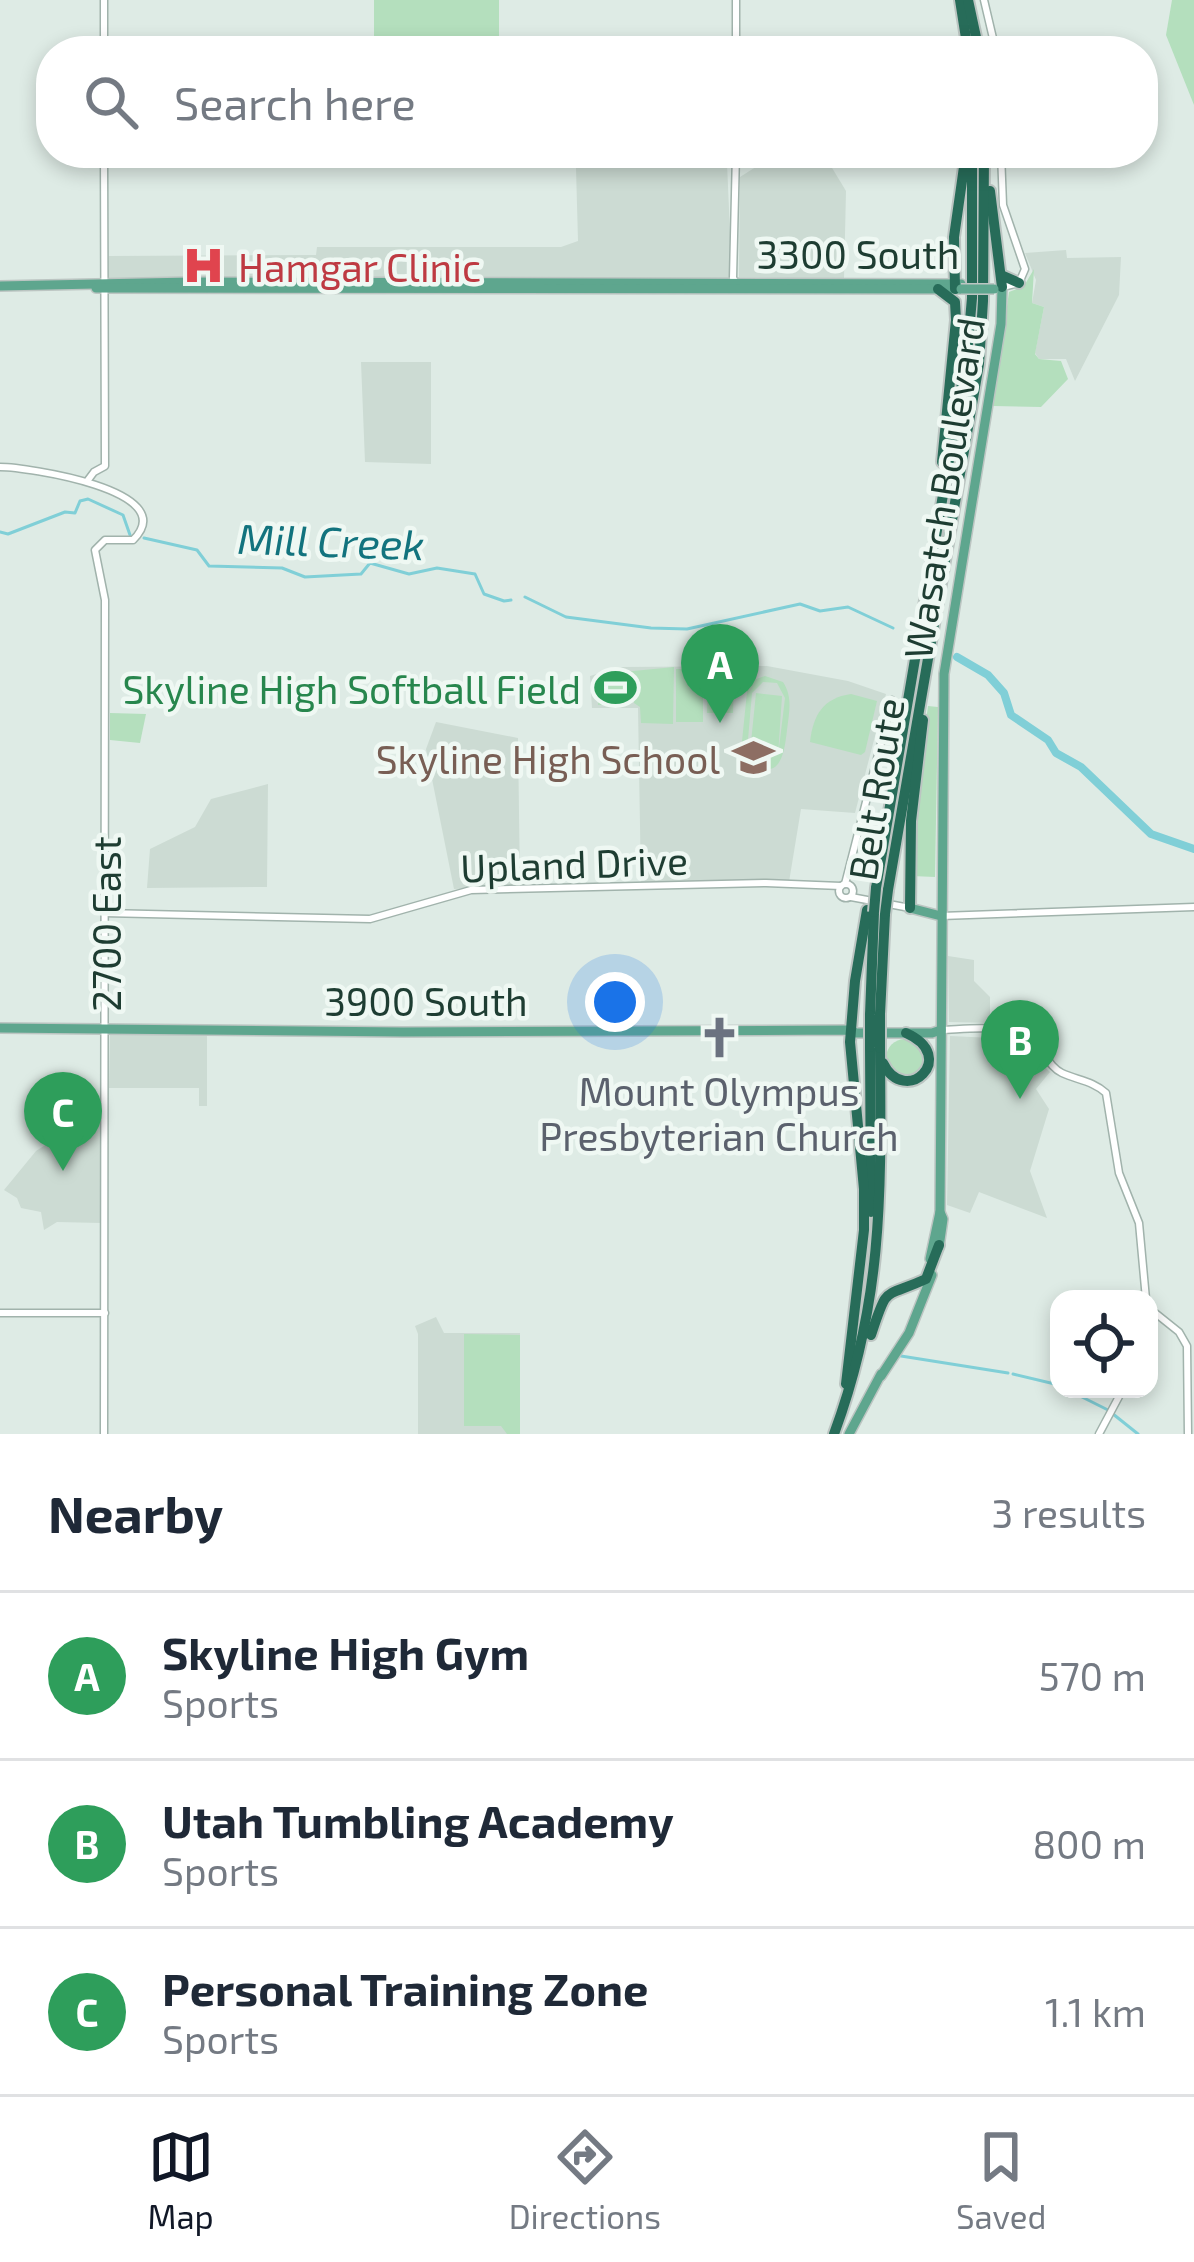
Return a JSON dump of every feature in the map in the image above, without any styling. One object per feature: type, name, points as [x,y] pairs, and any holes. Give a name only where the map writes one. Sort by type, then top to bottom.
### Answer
[{"type":"highway","points":[[960,0],[967,36]]},
{"type":"highway","points":[[960,0],[973,36]]},
{"type":"highway","points":[[927,593],[956,352],[953,261],[974,168]]},
{"type":"highway","name":"Belt Route","points":[[832,1434],[858,1336],[871,1233],[876,897],[971,319],[976,168]]},
{"type":"highway","name":"Belt Route","points":[[876,897],[980,351],[977,168]]},
{"type":"highway","points":[[979,168],[997,284],[1019,283]]},
{"type":"highway","points":[[910,908],[911,821],[940,578]]},
{"type":"highway","points":[[846,1384],[864,1210],[851,1030],[876,897]]},
{"type":"highway","points":[[875,1048],[889,1074],[903,1081],[916,1079],[926,1070],[929,1056],[924,1045],[906,1034]]},
{"type":"highway","name":"Belt Route","points":[[832,1434],[853,1383],[875,1279],[881,1187],[875,1048]]},
{"type":"highway","points":[[832,1434],[881,1304],[891,1291],[924,1281],[939,1245]]},
{"type":"highway","points":[[905,1286],[917,1290],[919,1298]]},
{"type":"main road","name":"3300 South","points":[[0,286],[997,284]]},
{"type":"main road","name":"Wasatch Boulevard","points":[[881,1376],[919,1298],[940,1212],[945,658],[1001,323],[997,284]]},
{"type":"main road","name":"Upland Drive","points":[[910,908],[941,916]]},
{"type":"main road","name":"3900 South","points":[[0,1028],[941,1030]]},
{"type":"main road","name":"3900 South","points":[[851,1030],[906,1034],[941,1030]]},
{"type":"main road","name":"Wasatch Boulevard","points":[[849,1434],[921,1307],[939,1245],[940,1212]]},
{"type":"street","points":[[104,0],[104,36]]},
{"type":"street","points":[[736,0],[736,36]]},
{"type":"street","points":[[984,0],[992,36]]},
{"type":"street","points":[[0,466],[88,480],[105,466],[104,168]]},
{"type":"street","points":[[736,168],[738,286]]},
{"type":"street","name":"Wasatch Boulevard","points":[[1002,168],[1003,205],[1024,269],[1019,283]]},
{"type":"street","name":"2700 East","points":[[88,480],[130,503],[139,515],[140,530],[130,541],[104,540],[95,550],[105,595],[104,1434]]},
{"type":"street","points":[[847,889],[892,700]]},
{"type":"street","name":"Upland Drive","points":[[104,913],[370,919],[471,890],[760,885],[847,889],[910,908]]},
{"type":"street","points":[[941,916],[1194,907]]},
{"type":"street","points":[[941,1030],[997,1029],[1020,1034],[1057,1070],[1106,1093],[1119,1173],[1139,1223],[1145,1290]]},
{"type":"street","points":[[0,1313],[104,1313]]},
{"type":"street","points":[[1158,1319],[1179,1332],[1187,1346],[1188,1434]]},
{"type":"street","points":[[1100,1434],[1118,1398]]},
{"type":"shaded area","points":[[576,168],[727,168],[732,278],[109,278],[109,256],[316,255],[317,247],[561,247],[578,241]]},
{"type":"shaded area","points":[[754,168],[832,168],[846,191],[844,279],[739,277],[740,177]]},
{"type":"shaded area","points":[[1066,250],[1067,258],[1121,257],[1119,295],[1075,381],[1066,359],[1039,359],[1035,353],[1044,307],[1032,303],[1036,280],[1025,253]]},
{"type":"shaded area","points":[[361,362],[431,362],[431,464],[365,462]]},
{"type":"shaded area","name":"Skyline High School","points":[[767,666],[848,681],[886,694],[855,813],[801,809],[789,882],[641,884],[638,708],[592,708],[590,676],[620,667]]},
{"type":"shaded area","points":[[436,722],[518,738],[520,886],[454,889],[426,749]]},
{"type":"shaded area","points":[[268,784],[267,887],[147,888],[150,849],[195,827],[211,799]]},
{"type":"shaded area","points":[[948,956],[974,960],[974,981],[990,997],[990,1023],[949,1022]]},
{"type":"shaded area","points":[[110,1033],[207,1034],[207,1106],[199,1106],[199,1088],[109,1088]]},
{"type":"shaded area","points":[[950,1036],[1015,1039],[1050,1072],[1036,1089],[1049,1109],[1030,1171],[1047,1218],[979,1192],[970,1213],[947,1205]]},
{"type":"shaded area","points":[[101,1109],[101,1223],[57,1222],[44,1230],[41,1212],[21,1208],[17,1198],[4,1190],[36,1151],[67,1131],[61,1113]]},
{"type":"shaded area","points":[[436,1317],[444,1333],[520,1333],[520,1434],[418,1434],[415,1326]]},
{"type":"green space","points":[[374,0],[499,0],[499,36],[374,36]]},
{"type":"green space","points":[[1172,0],[1194,0],[1194,105],[1166,35]]},
{"type":"green space","points":[[1034,269],[1032,303],[1044,307],[1035,354],[1039,359],[1061,361],[1068,379],[1041,407],[993,406],[1009,292],[1024,286]]},
{"type":"green space","points":[[674,667],[673,724],[641,723],[632,679],[628,703],[598,705],[600,687],[613,673]]},
{"type":"green space","points":[[676,669],[703,669],[703,722],[676,722]]},
{"type":"green space","points":[[708,674],[734,674],[733,713],[707,713]]},
{"type":"green space","points":[[765,676],[783,682],[788,693],[783,753],[770,769],[740,761],[748,682]],"holes":[[[763,682],[777,683],[785,698],[778,756],[782,696],[756,693],[747,751],[752,693]]]},
{"type":"green space","points":[[851,694],[877,701],[865,752],[861,755],[810,742],[821,709]]},
{"type":"green space","points":[[928,706],[938,707],[935,877],[912,876],[913,821]]},
{"type":"green space","points":[[110,713],[146,714],[140,743],[110,740]]},
{"type":"green space","points":[[905,1039],[919,1044],[924,1058],[919,1072],[905,1077],[891,1072],[886,1058],[891,1044]]},
{"type":"green space","points":[[464,1334],[520,1335],[520,1434],[507,1434],[501,1426],[464,1426]]},
{"type":"waterway","name":"Mill Creek","points":[[0,532],[8,534],[65,512],[75,513],[80,501],[88,499],[123,515],[130,535]]},
{"type":"waterway","name":"Mill Creek","points":[[144,538],[197,550],[209,566],[282,568],[305,577],[361,574],[370,563],[409,574],[437,568],[475,574],[484,594],[511,600]]},
{"type":"waterway","name":"Mill Creek","points":[[525,597],[566,617],[651,628],[687,629],[800,604],[820,611],[848,607],[893,628]]},
{"type":"waterway","name":"Mill Creek","points":[[957,657],[988,675],[1004,693],[1011,715],[1048,740],[1056,753],[1081,767],[1151,834],[1194,849]]},
{"type":"waterway","points":[[901,1356],[1008,1373]]},
{"type":"waterway","points":[[1013,1374],[1050,1383]]},
{"type":"waterway","points":[[1084,1398],[1108,1410]]},
{"type":"waterway","points":[[1113,1414],[1138,1434]]},
{"type":"place","name":"Hamgar Clinic","points":[[204,266]]},
{"type":"place","name":"Skyline High Softball Field","points":[[615,688]]},
{"type":"place","name":"Skyline High Gym","points":[[720,723]]},
{"type":"place","name":"Skyline High School","points":[[754,758]]},
{"type":"place","name":"Mount Olympus Presbyterian Church","points":[[719,1038]]},
{"type":"place","name":"Utah Tumbling Academy","points":[[1020,1099]]},
{"type":"place","name":"Personal Training Zone","points":[[63,1171]]}]
